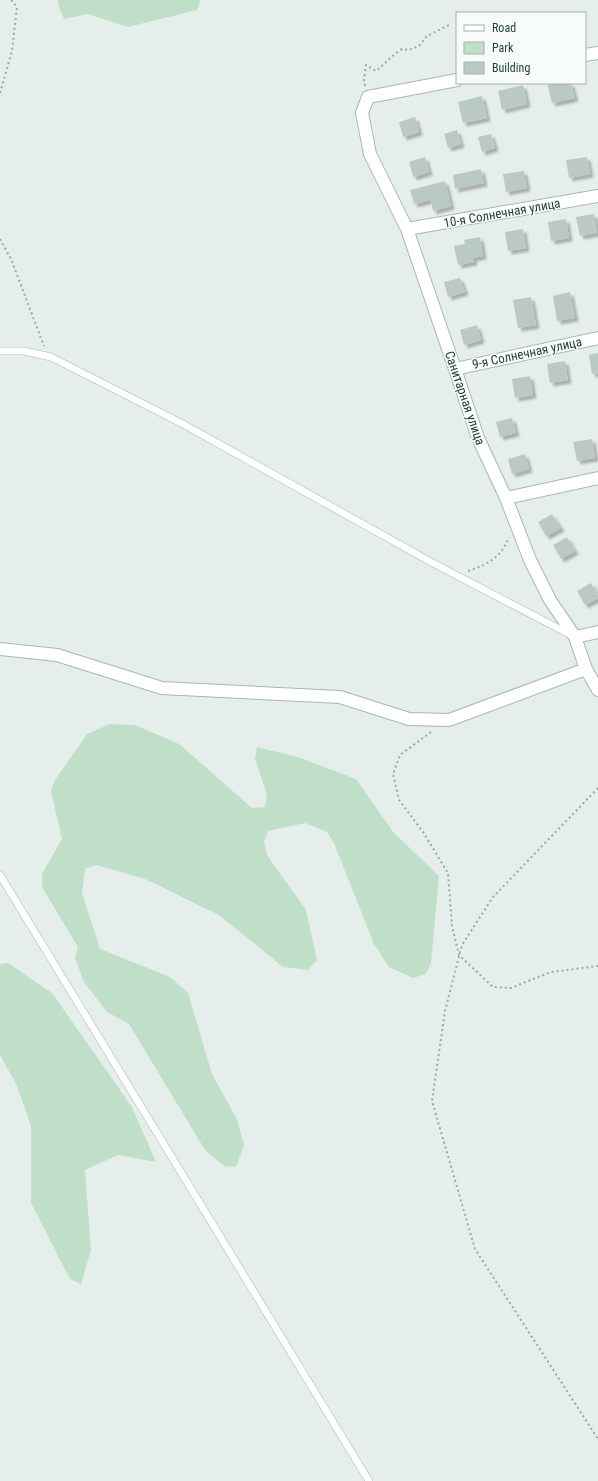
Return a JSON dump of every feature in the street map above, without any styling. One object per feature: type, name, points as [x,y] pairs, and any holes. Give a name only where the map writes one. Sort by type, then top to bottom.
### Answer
[{"type":"street","points":[[586,55],[598,53]]},
{"type":"street","points":[[368,97],[456,80]]},
{"type":"street","name":"Санитарная улица","points":[[368,97],[362,113],[370,154],[407,229],[478,438],[506,498],[530,560],[550,600],[575,637],[586,669],[598,690]]},
{"type":"street","name":"10-я Солнечная улица","points":[[407,229],[598,196]]},
{"type":"street","name":"9-я Солнечная улица","points":[[455,368],[598,338]]},
{"type":"street","points":[[506,498],[598,478]]},
{"type":"street","points":[[575,637],[598,632]]},
{"type":"street","points":[[0,649],[57,656],[162,688],[340,697],[409,719],[449,720],[586,669]]},
{"type":"lane","points":[[0,351],[24,351],[50,357],[183,424],[431,562],[575,637]]},
{"type":"lane","points":[[0,875],[369,1481]]},
{"type":"path","points":[[0,93],[12,51],[17,6],[11,0]]},
{"type":"path","points":[[368,97],[364,80],[366,65],[376,71],[402,49],[409,50],[419,46],[426,36],[451,24]]},
{"type":"path","points":[[0,239],[11,259],[41,341],[50,357]]},
{"type":"path","points":[[468,571],[488,563],[496,557],[502,551],[509,534]]},
{"type":"path","points":[[449,720],[400,755],[393,774],[400,800],[423,832],[448,872],[452,926],[459,956],[493,987],[511,988],[551,972],[598,966]]},
{"type":"path","points":[[598,788],[493,897],[462,945],[445,1011],[432,1101],[475,1249],[598,1438]]},
{"type":"green space","points":[[58,0],[201,0],[197,10],[128,27],[88,14],[64,19]]},
{"type":"green space","points":[[110,724],[135,725],[179,744],[252,808],[265,807],[267,795],[255,759],[257,747],[298,757],[356,779],[394,833],[439,876],[431,963],[426,974],[413,978],[389,967],[374,944],[334,843],[327,832],[305,823],[268,831],[264,842],[267,855],[306,910],[317,960],[308,970],[283,967],[219,915],[145,879],[96,865],[85,869],[82,893],[100,949],[170,977],[188,993],[212,1074],[237,1119],[244,1145],[236,1167],[224,1166],[205,1150],[129,1024],[107,1012],[84,982],[75,958],[78,947],[42,887],[42,874],[62,839],[51,791],[55,780],[87,734]]},
{"type":"green space","points":[[8,963],[52,993],[132,1107],[156,1162],[118,1155],[85,1170],[91,1250],[81,1284],[70,1279],[31,1203],[31,1126],[17,1086],[0,1055],[0,964]]},
{"type":"building","points":[[547,84],[571,84],[575,98],[552,103]]},
{"type":"building","points":[[523,85],[527,104],[502,110],[498,91]]},
{"type":"building","points":[[482,96],[487,118],[463,123],[458,102]]},
{"type":"building","points":[[415,117],[419,132],[403,137],[399,122]]},
{"type":"building","points":[[457,130],[461,144],[448,148],[444,134]]},
{"type":"building","points":[[491,134],[495,148],[482,152],[478,137]]},
{"type":"building","points":[[425,157],[429,172],[413,177],[409,162]]},
{"type":"building","points":[[587,157],[590,174],[569,178],[566,160]]},
{"type":"building","points":[[481,169],[484,183],[455,189],[453,175]]},
{"type":"building","points":[[524,171],[527,188],[506,192],[503,174]]},
{"type":"building","points":[[445,181],[451,206],[433,211],[431,200],[414,204],[410,190]]},
{"type":"building","points":[[594,214],[597,233],[580,236],[576,217]]},
{"type":"building","points":[[566,219],[569,238],[551,241],[548,222]]},
{"type":"building","points":[[523,229],[526,248],[508,251],[505,232]]},
{"type":"building","points":[[480,237],[483,256],[473,258],[474,262],[458,265],[454,246],[465,244],[464,240]]},
{"type":"building","points":[[460,278],[465,292],[448,297],[444,282]]},
{"type":"building","points":[[570,292],[575,318],[557,321],[553,296]]},
{"type":"building","points":[[531,297],[536,325],[518,328],[513,300]]},
{"type":"building","points":[[477,325],[481,340],[464,345],[460,330]]},
{"type":"building","points":[[598,353],[598,373],[592,374],[589,355]]},
{"type":"building","points":[[565,361],[568,380],[550,383],[547,364]]},
{"type":"building","points":[[530,376],[533,395],[515,398],[512,379]]},
{"type":"building","points":[[512,418],[516,433],[500,437],[496,422]]},
{"type":"building","points":[[592,439],[595,458],[577,461],[573,442]]},
{"type":"building","points":[[525,454],[529,469],[512,474],[508,459]]},
{"type":"building","points":[[552,514],[561,528],[546,536],[538,522]]},
{"type":"building","points":[[567,537],[575,551],[561,559],[553,545]]},
{"type":"building","points":[[591,583],[598,595],[598,598],[585,605],[577,591]]}]
